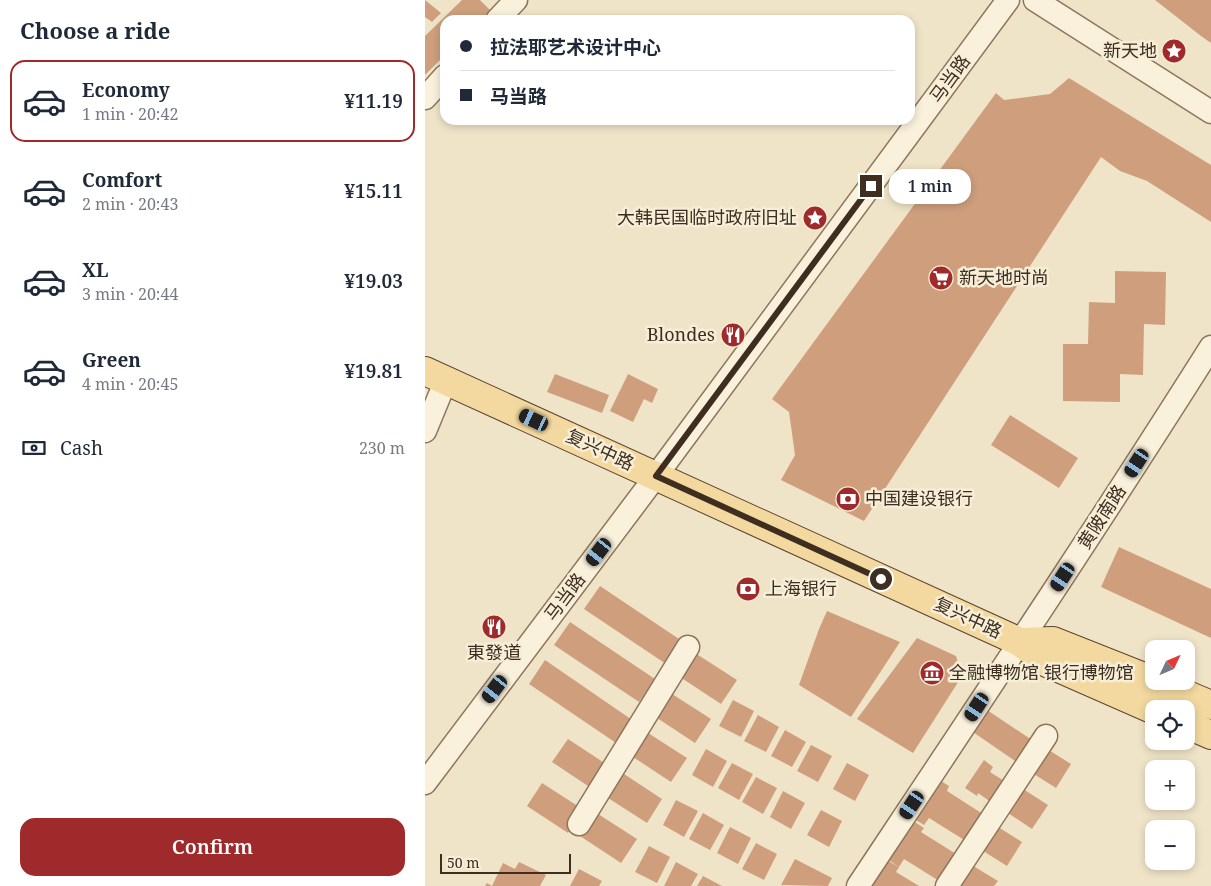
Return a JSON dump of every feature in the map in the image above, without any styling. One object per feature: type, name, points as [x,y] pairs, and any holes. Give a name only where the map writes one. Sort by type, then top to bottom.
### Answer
[{"type":"main road","name":"复兴中路","points":[[436,375],[1020,642],[1047,663],[1145,706]]},
{"type":"main road","name":"复兴中路","points":[[1020,642],[1053,641],[1145,677]]},
{"type":"main road","name":"复兴中路","points":[[1175,690],[1211,705]]},
{"type":"main road","points":[[1195,728],[1211,735]]},
{"type":"street","points":[[502,15],[516,0]]},
{"type":"street","name":"马当路","points":[[425,783],[433,755],[656,476],[1008,0]]},
{"type":"street","points":[[1035,0],[1211,112]]},
{"type":"street","points":[[425,98],[440,82]]},
{"type":"street","name":"黄陂南路","points":[[858,886],[1143,455],[1211,347]]},
{"type":"street","points":[[425,431],[436,375]]},
{"type":"street","points":[[579,824],[688,648]]},
{"type":"street","points":[[947,886],[1046,736]]},
{"type":"building","points":[[425,0],[441,13],[432,22],[425,17]]},
{"type":"building","points":[[462,0],[480,0],[490,10],[485,15],[447,15]]},
{"type":"building","points":[[1155,0],[1211,0],[1211,43],[1201,36]]},
{"type":"building","points":[[440,21],[440,60],[425,75],[425,36]]},
{"type":"building","name":"新天地时尚","points":[[1069,78],[1211,165],[1211,222],[1147,181],[1120,171],[1101,157],[864,521],[781,480],[795,455],[789,412],[772,399],[996,93],[1004,100],[1050,94]]},
{"type":"building","points":[[1115,271],[1166,272],[1165,325],[1144,324],[1143,375],[1120,374],[1120,402],[1063,401],[1063,344],[1088,344],[1089,302],[1115,303]]},
{"type":"building","points":[[555,374],[609,395],[602,413],[547,392]]},
{"type":"building","points":[[628,374],[658,389],[652,403],[644,399],[633,422],[610,411]]},
{"type":"building","points":[[1010,415],[1078,458],[1059,488],[991,445]]},
{"type":"building","points":[[1119,547],[1211,589],[1211,638],[1101,587]]},
{"type":"building","points":[[600,586],[685,643],[669,666],[584,609]]},
{"type":"building","points":[[827,611],[900,642],[851,717],[799,685]]},
{"type":"building","points":[[570,622],[655,679],[639,702],[554,645]]},
{"type":"building","points":[[917,638],[956,656],[962,676],[913,753],[857,719]]},
{"type":"building","points":[[695,653],[737,680],[721,704],[680,677]]},
{"type":"building","points":[[545,660],[638,724],[622,747],[529,684]]},
{"type":"building","points":[[669,692],[711,719],[695,743],[654,716]]},
{"type":"building","points":[[733,700],[754,711],[741,737],[719,726]]},
{"type":"building","points":[[984,708],[1035,742],[1021,765],[970,730]]},
{"type":"building","points":[[758,715],[779,727],[766,752],[744,741]]},
{"type":"building","points":[[785,730],[806,742],[792,767],[771,756]]},
{"type":"building","points":[[645,731],[687,758],[671,782],[630,755]]},
{"type":"building","points":[[568,739],[609,766],[594,790],[552,762]]},
{"type":"building","points":[[811,745],[832,756],[818,782],[797,771]]},
{"type":"building","points":[[1044,747],[1071,764],[1056,788],[1029,771]]},
{"type":"building","points":[[706,749],[727,761],[713,787],[692,775]]},
{"type":"building","points":[[984,760],[993,767],[990,772],[1009,784],[995,805],[978,793],[977,796],[965,788]]},
{"type":"building","points":[[732,763],[753,774],[739,800],[718,788]]},
{"type":"building","points":[[847,763],[869,775],[855,801],[833,789]]},
{"type":"building","points":[[621,772],[662,799],[647,823],[605,796]]},
{"type":"building","points":[[756,777],[777,788],[763,814],[742,802]]},
{"type":"building","points":[[936,778],[949,786],[947,791],[986,816],[969,843],[929,818],[924,825],[911,817]]},
{"type":"building","points":[[542,783],[584,810],[568,833],[527,806]]},
{"type":"building","points":[[1020,787],[1048,805],[1032,829],[1005,811]]},
{"type":"building","points":[[783,791],[805,803],[791,829],[770,817]]},
{"type":"building","points":[[676,800],[698,811],[684,837],[663,825]]},
{"type":"building","points":[[821,810],[842,821],[829,847],[807,835]]},
{"type":"building","points":[[595,812],[637,839],[621,863],[580,836]]},
{"type":"building","points":[[703,813],[724,825],[710,850],[689,839]]},
{"type":"building","points":[[910,819],[924,828],[921,832],[961,857],[944,884],[904,859],[899,867],[886,858]]},
{"type":"building","points":[[995,825],[1022,842],[1007,866],[980,849]]},
{"type":"building","points":[[730,827],[751,838],[738,864],[717,853]]},
{"type":"building","points":[[756,843],[777,854],[764,880],[742,869]]},
{"type":"building","points":[[649,846],[670,857],[657,883],[635,872]]},
{"type":"building","points":[[795,859],[832,878],[828,886],[781,885]]},
{"type":"building","points":[[885,859],[899,867],[896,872],[919,886],[868,886]]},
{"type":"building","points":[[519,862],[546,875],[540,886],[492,886],[503,863],[515,869]]},
{"type":"building","points":[[676,862],[698,874],[691,886],[664,886]]},
{"type":"building","points":[[970,864],[998,881],[994,886],[956,886]]},
{"type":"building","points":[[579,869],[602,881],[599,886],[570,886]]},
{"type":"building","points":[[703,876],[722,886],[697,886]]},
{"type":"place","name":"新天地","points":[[1174,51]]},
{"type":"place","name":"大韩民国临时政府旧址","points":[[815,218]]},
{"type":"place","name":"新天地时尚","points":[[941,278]]},
{"type":"place","name":"Blondes","points":[[733,335]]},
{"type":"place","name":"中国建设银行","points":[[848,499]]},
{"type":"place","name":"上海银行","points":[[748,589]]},
{"type":"place","name":"東發道","points":[[494,627]]},
{"type":"place","name":"全融博物馆 银行博物馆","points":[[932,673]]},
{"type":"route","points":[[871,186],[656,476],[881,579]]}]
